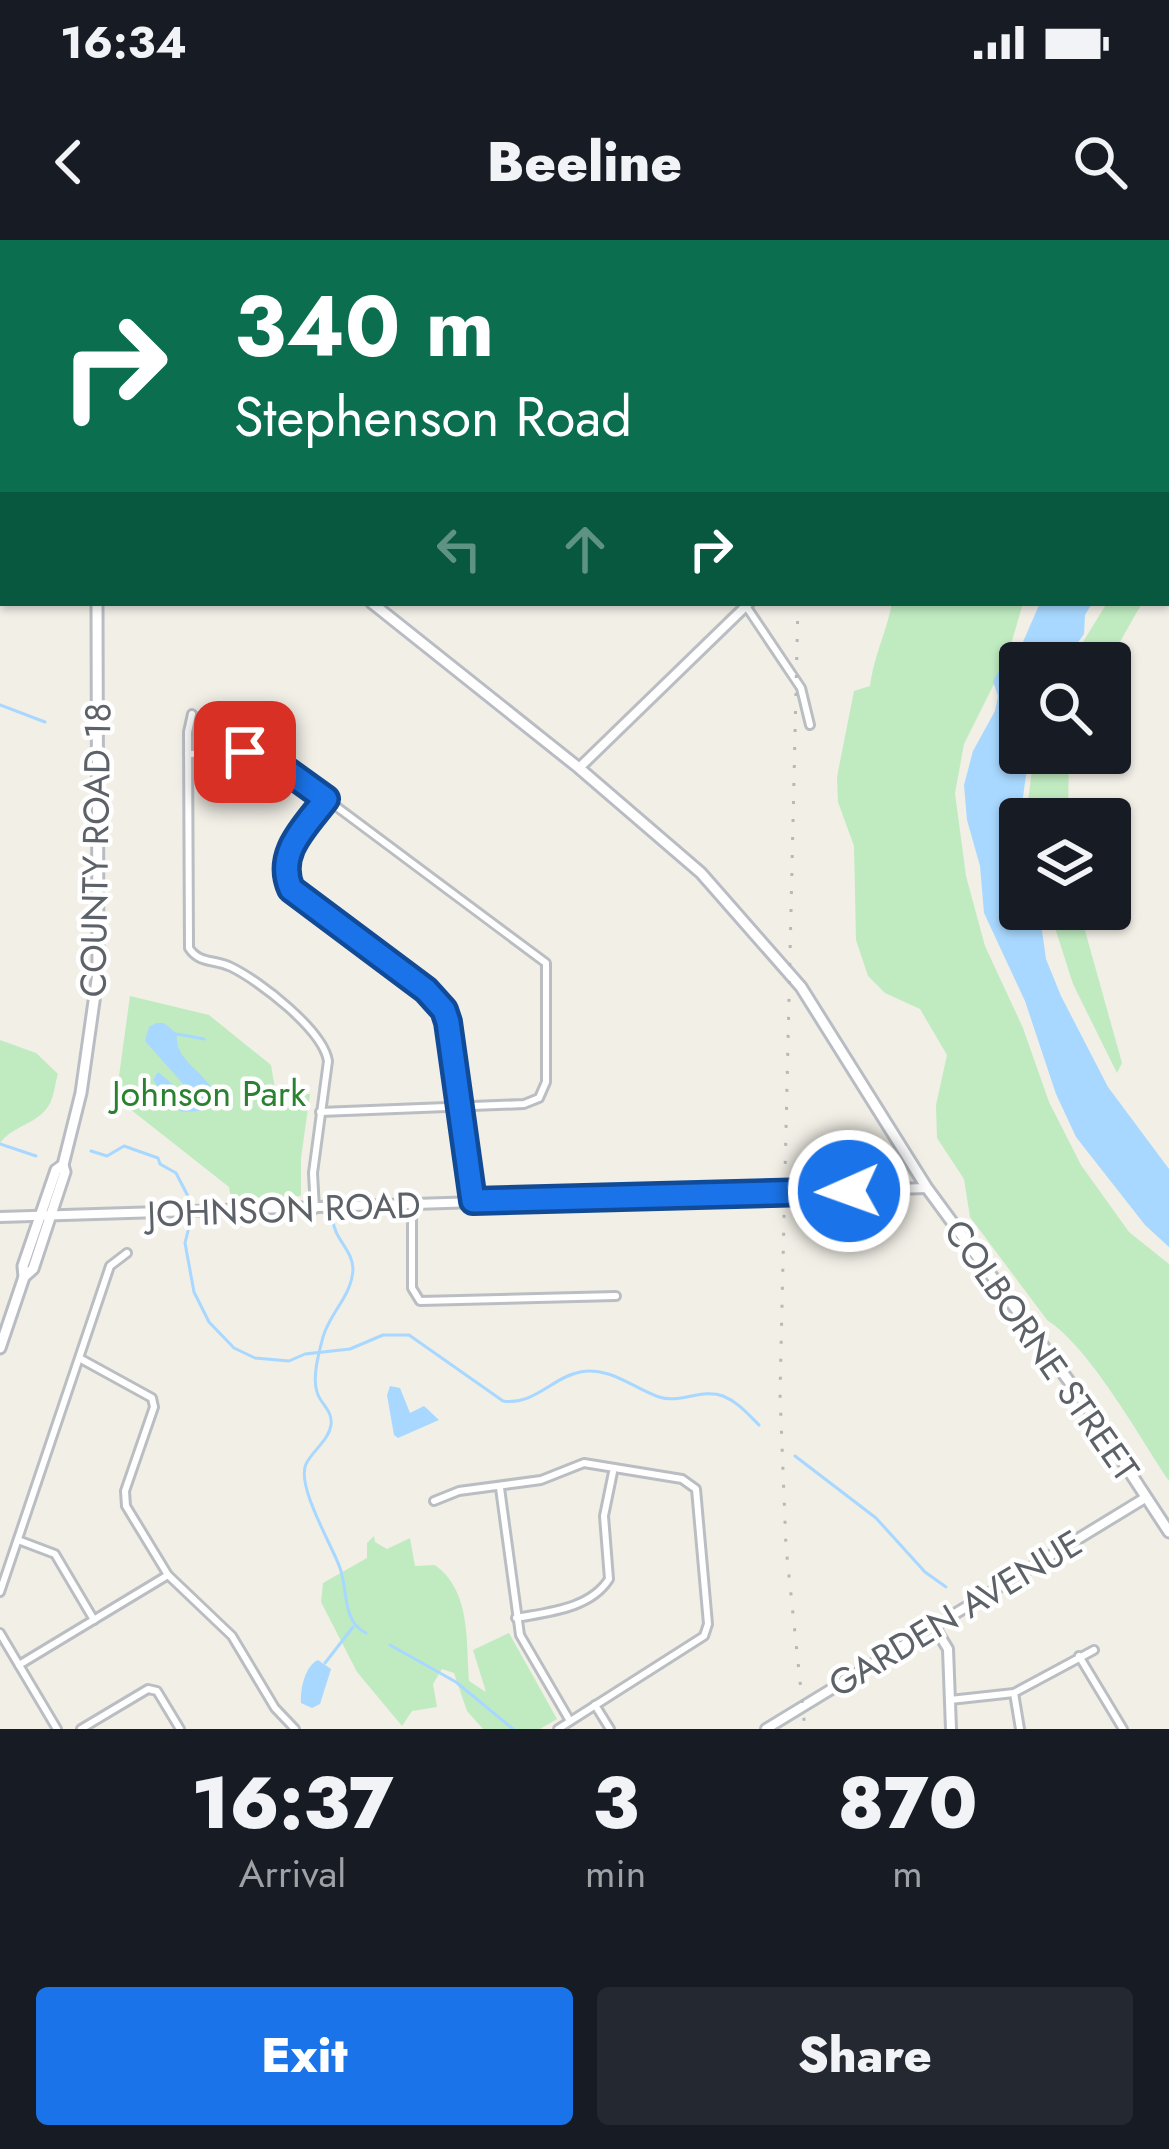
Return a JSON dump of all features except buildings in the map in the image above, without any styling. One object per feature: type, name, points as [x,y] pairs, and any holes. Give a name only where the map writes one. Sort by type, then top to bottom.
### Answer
[{"type":"main road","name":"COUNTY ROAD 18","points":[[0,1348],[24,1276],[33,1269],[56,1170],[63,1165],[81,1093],[98,973],[97,606]]},
{"type":"main road","name":"COLBORNE STREET","points":[[376,606],[579,768],[701,873],[800,987],[927,1188],[1082,1399],[1169,1532]]},
{"type":"street","points":[[579,768],[744,606]]},
{"type":"street","points":[[747,606],[801,688],[810,724]]},
{"type":"street","points":[[192,714],[189,948],[199,959],[233,968],[315,1031],[328,1061],[313,1173],[315,1209]]},
{"type":"street","points":[[188,754],[260,754],[278,763],[547,963],[544,1094],[524,1104],[320,1112]]},
{"type":"street","points":[[326,799],[288,851],[285,877],[302,900],[426,990],[444,1010],[473,1201]]},
{"type":"street","name":"JOHNSON ROAD","points":[[0,1217],[927,1188]]},
{"type":"street","points":[[412,1206],[412,1288],[420,1301],[616,1296]]},
{"type":"street","points":[[0,1592],[110,1266],[127,1253]]},
{"type":"street","points":[[81,1359],[154,1401],[124,1498],[168,1575],[232,1636],[275,1708],[295,1729]]},
{"type":"street","points":[[434,1502],[459,1490],[542,1480],[584,1463],[682,1479],[696,1489],[708,1627],[698,1642],[558,1729]]},
{"type":"street","points":[[516,1618],[574,1606],[605,1586],[609,1579],[604,1516],[613,1470]]},
{"type":"street","points":[[500,1486],[516,1618],[525,1647],[570,1721]]},
{"type":"street","name":"GARDEN AVENUE","points":[[766,1729],[1144,1498]]},
{"type":"street","points":[[18,1539],[55,1554],[94,1620]]},
{"type":"street","points":[[19,1665],[168,1575]]},
{"type":"street","points":[[935,1628],[947,1649],[951,1729]]},
{"type":"street","points":[[0,1634],[57,1729]]},
{"type":"street","points":[[950,1700],[1014,1693],[1094,1650]]},
{"type":"street","points":[[1079,1657],[1123,1729]]},
{"type":"street","points":[[81,1729],[148,1689],[160,1694],[180,1729]]},
{"type":"street","points":[[1014,1693],[1020,1729]]},
{"type":"street","points":[[595,1705],[610,1729]]},
{"type":"green space","points":[[891,606],[1022,606],[1012,642],[999,642],[999,674],[964,744],[955,793],[966,876],[985,946],[1023,1028],[1049,1102],[1081,1165],[1129,1232],[1169,1264],[1169,1481],[1097,1372],[1047,1320],[970,1217],[964,1179],[937,1138],[936,1105],[947,1055],[920,1009],[885,993],[868,976],[856,940],[854,846],[838,802],[837,777],[854,691],[870,686]]},
{"type":"green space","points":[[1105,606],[1140,606],[1120,642],[1083,642]]},
{"type":"green space","points":[[1031,774],[1069,774],[1068,798],[1028,798]]},
{"type":"green space","points":[[1056,930],[1085,930],[1122,1063],[1117,1073],[1073,984]]},
{"type":"green space","name":"Johnson Park","points":[[130,996],[209,1015],[271,1065],[275,1089],[310,1094],[301,1196],[231,1199],[229,1187],[116,1098]]},
{"type":"green space","points":[[0,1040],[36,1053],[58,1074],[44,1111],[0,1143]]},
{"type":"green space","points":[[374,1536],[387,1549],[410,1538],[415,1566],[435,1565],[455,1588],[464,1618],[469,1681],[486,1692],[473,1650],[509,1633],[557,1719],[540,1729],[483,1729],[467,1711],[454,1673],[442,1669],[433,1684],[437,1707],[412,1711],[402,1726],[357,1672],[321,1602],[323,1583],[367,1558],[367,1543]]},
{"type":"water","points":[[1039,606],[1090,606],[1078,642],[1023,642]]},
{"type":"water","points":[[999,671],[999,774],[1026,774],[1023,798],[999,798],[999,930],[1042,930],[1046,959],[1061,996],[1108,1087],[1169,1169],[1169,1247],[1145,1225],[1076,1137],[1056,1094],[1025,1001],[984,913],[964,785],[973,751],[995,711],[998,696],[993,681]]},
{"type":"water","points":[[164,1023],[177,1034],[184,1057],[212,1089],[199,1111],[182,1112],[153,1080],[158,1072],[189,1098],[193,1095],[145,1041],[149,1027]]},
{"type":"water","points":[[390,1386],[400,1388],[410,1413],[424,1406],[439,1420],[398,1438],[387,1395]]},
{"type":"water","points":[[318,1660],[331,1669],[320,1704],[312,1708],[301,1703],[301,1691]]},
{"type":"waterway","points":[[0,705],[45,722]]},
{"type":"waterway","points":[[177,1034],[204,1039]]},
{"type":"waterway","points":[[0,1144],[36,1156]]},
{"type":"waterway","points":[[91,1151],[107,1156],[124,1146],[158,1158],[176,1173],[191,1202]]},
{"type":"waterway","points":[[333,1219],[353,1269],[349,1288],[326,1328],[317,1364],[317,1392],[331,1425],[304,1474],[310,1501],[340,1568],[349,1613],[366,1633]]},
{"type":"waterway","points":[[190,1223],[185,1243],[194,1292],[209,1322],[234,1348],[255,1358],[289,1361],[305,1354],[350,1349],[383,1335],[409,1335],[503,1401],[524,1399],[570,1375],[591,1371],[667,1399],[723,1396],[759,1425]]},
{"type":"waterway","points":[[795,1456],[876,1518],[925,1572],[946,1587]]},
{"type":"waterway","points":[[325,1663],[353,1627]]},
{"type":"waterway","points":[[390,1645],[456,1682],[513,1729]]},
{"type":"railway","points":[[798,606],[780,1394],[786,1547],[805,1729]]},
{"type":"route","points":[[245,752],[272,760],[326,799],[288,851],[285,877],[291,889],[426,990],[444,1010],[473,1201],[849,1191]]}]
